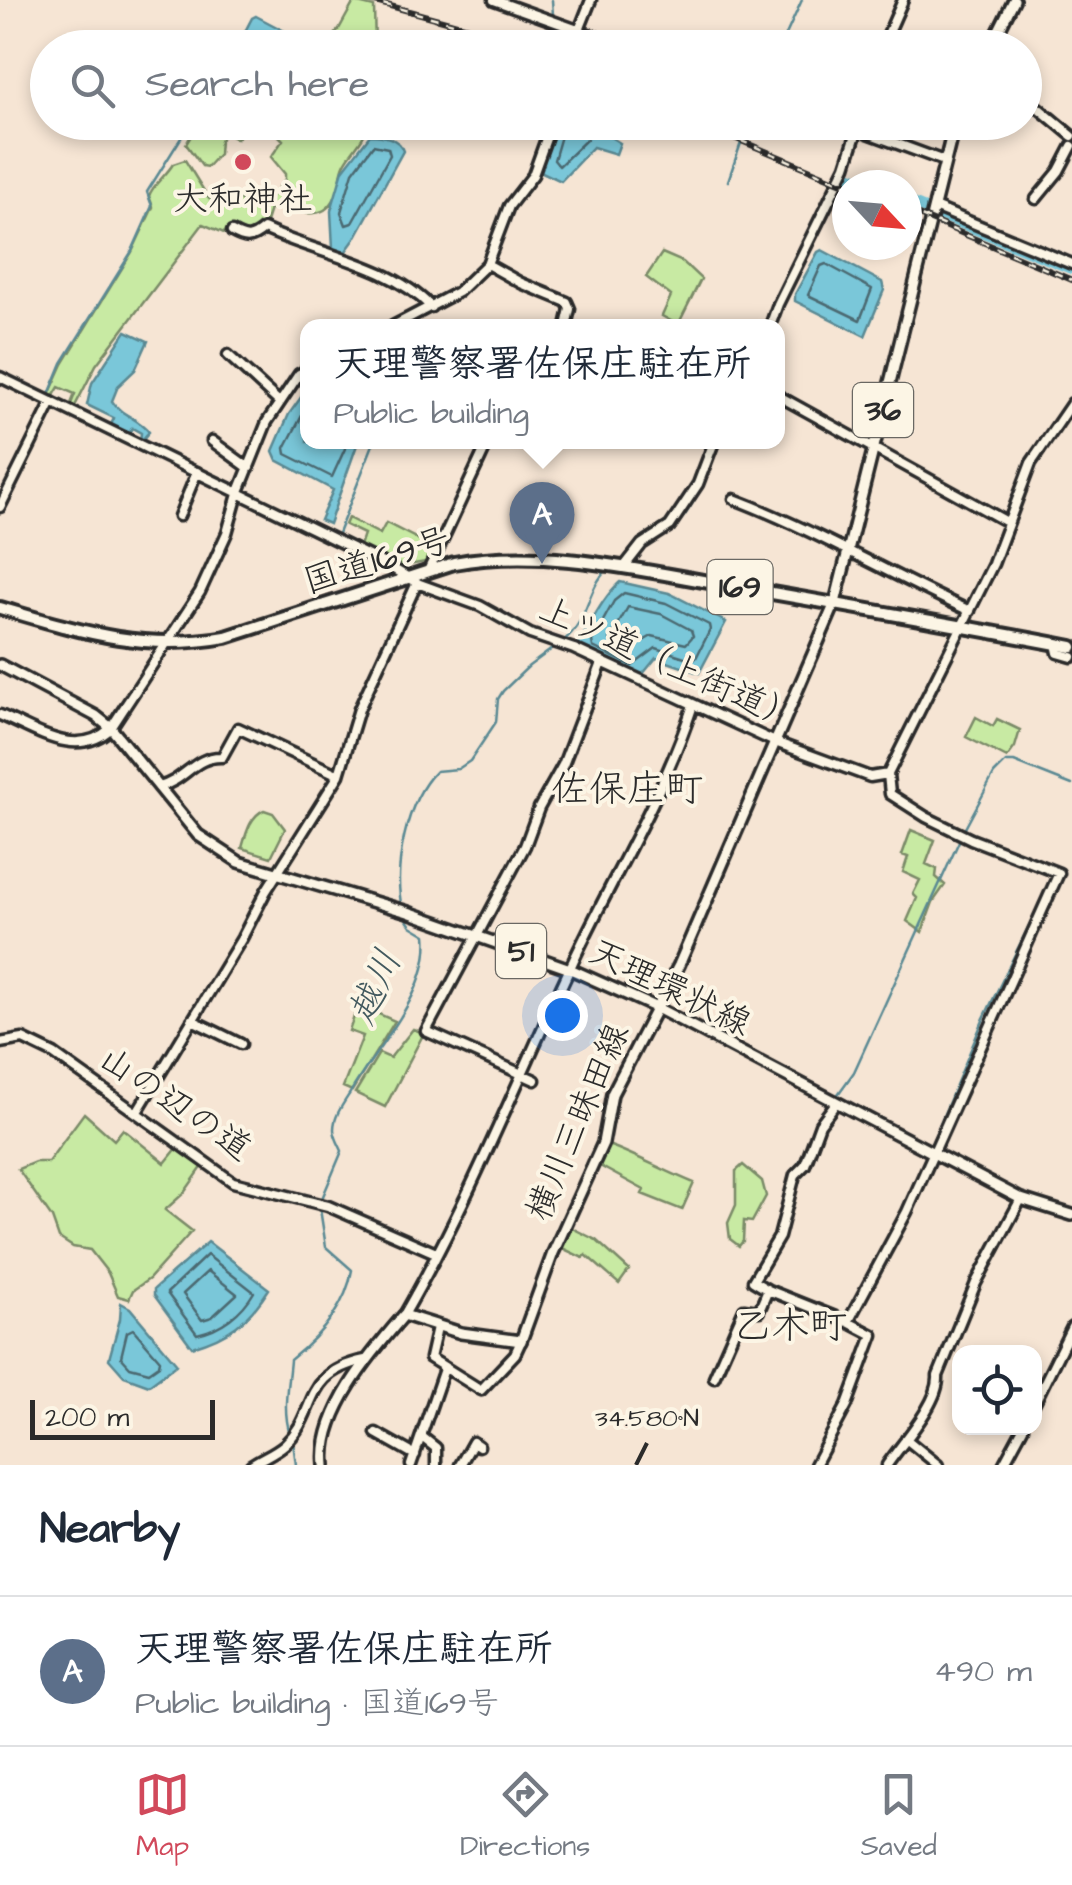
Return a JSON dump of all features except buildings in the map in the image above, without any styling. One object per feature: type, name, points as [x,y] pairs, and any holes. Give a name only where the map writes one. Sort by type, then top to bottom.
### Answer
[{"type":"highway","name":"国道169号","points":[[0,608],[96,636],[168,643],[226,637],[412,580],[429,570],[478,558],[503,558],[624,568],[1072,647]]},
{"type":"main road","points":[[999,30],[1014,0]]},
{"type":"main road","name":"36","points":[[834,604],[950,140]]},
{"type":"main road","name":"横川三昧田線","points":[[521,1341],[553,1253],[602,1143],[612,1094],[657,1008],[834,604]]},
{"type":"main road","name":"天理環状線","points":[[0,664],[111,728],[181,818],[210,846],[239,862],[476,934],[570,969],[657,1008],[1021,1199],[1072,1216]]},
{"type":"main road","points":[[325,1465],[324,1454],[334,1420],[364,1360],[404,1315],[437,1327],[521,1341]]},
{"type":"street","points":[[494,0],[577,29],[591,0]]},
{"type":"street","points":[[890,30],[904,0]]},
{"type":"street","points":[[1042,111],[1072,136]]},
{"type":"street","points":[[407,319],[458,292],[488,264],[509,206],[533,175],[546,140]]},
{"type":"street","points":[[773,319],[846,166],[854,140]]},
{"type":"street","points":[[893,140],[944,161]]},
{"type":"street","points":[[1036,198],[1059,171],[1072,146]]},
{"type":"street","points":[[933,211],[1071,262]]},
{"type":"street","points":[[232,232],[253,238],[264,230],[310,249],[349,258],[420,295],[431,307]]},
{"type":"street","points":[[488,264],[520,283],[567,302],[568,319]]},
{"type":"street","points":[[228,355],[278,401]]},
{"type":"street","points":[[0,715],[69,743],[100,738],[111,728],[200,592],[278,401],[300,374]]},
{"type":"street","name":"上ツ道（上街道）","points":[[0,377],[412,580],[480,606],[530,634],[574,649],[775,742],[870,777],[888,774]]},
{"type":"street","points":[[785,399],[1007,522]]},
{"type":"street","points":[[0,507],[52,402]]},
{"type":"street","points":[[848,1322],[907,1212],[1059,873],[926,817],[890,794],[888,774],[993,564],[1031,463],[1072,403]]},
{"type":"street","points":[[212,440],[249,468]]},
{"type":"street","points":[[429,570],[485,449]]},
{"type":"street","points":[[624,568],[642,544],[670,526],[698,484],[711,449]]},
{"type":"street","points":[[179,516],[198,472]]},
{"type":"street","points":[[734,500],[785,518],[970,612]]},
{"type":"street","points":[[137,1112],[339,776],[360,709],[412,580]]},
{"type":"street","points":[[1056,644],[1058,653],[1072,657]]},
{"type":"street","points":[[535,1080],[426,1032],[525,846],[539,808],[563,765],[602,663]]},
{"type":"street","points":[[404,1315],[652,808],[693,706]]},
{"type":"street","points":[[159,788],[176,782],[204,758],[222,757],[238,728],[339,776]]},
{"type":"street","points":[[192,1020],[241,1044]]},
{"type":"street","name":"山の辺の道","points":[[0,1043],[28,1040],[54,1054],[233,1182],[328,1206],[436,1253]]},
{"type":"street","points":[[815,1465],[848,1406],[873,1334],[752,1281],[779,1237],[795,1175],[806,1165],[820,1124],[836,1103]]},
{"type":"street","points":[[887,1465],[938,1386],[938,1376],[976,1282],[1021,1199]]},
{"type":"street","points":[[714,1377],[742,1312],[760,1311],[768,1290]]},
{"type":"street","points":[[437,1327],[430,1358],[481,1390],[521,1341]]},
{"type":"street","points":[[1042,1388],[1072,1327]]},
{"type":"street","points":[[250,1465],[292,1436],[323,1380],[350,1363],[364,1360]]},
{"type":"street","points":[[412,1465],[444,1369]]},
{"type":"street","points":[[376,1433],[416,1454]]},
{"type":"street","points":[[1003,1465],[1019,1435]]},
{"type":"street","points":[[422,1437],[436,1448],[436,1465]]},
{"type":"street","points":[[906,1439],[938,1465]]},
{"type":"street","points":[[460,1465],[473,1442],[480,1446]]},
{"type":"green space","points":[[354,2],[374,7],[375,30],[339,29]]},
{"type":"green space","points":[[188,140],[220,140],[219,154],[207,167],[202,166],[186,144]]},
{"type":"green space","points":[[283,140],[361,140],[345,163],[335,198],[323,211],[270,209],[262,234],[255,241],[238,239],[203,224],[96,365],[75,406],[71,404],[75,394],[59,387],[53,397],[49,395],[63,364],[132,252],[153,207],[151,192],[173,164],[185,160],[209,199],[236,197],[249,206],[267,202],[285,179],[271,157]]},
{"type":"green space","points":[[662,253],[683,262],[701,279],[681,319],[667,319],[662,316],[671,296],[646,277]]},
{"type":"green space","points":[[348,518],[380,534],[386,523],[437,549],[431,561],[398,567],[359,549],[364,534],[345,525]]},
{"type":"green space","points":[[976,717],[993,726],[997,719],[1020,730],[1007,758],[966,737]]},
{"type":"green space","points":[[264,810],[273,813],[285,829],[271,857],[242,848],[252,821]]},
{"type":"green space","points":[[911,830],[935,840],[926,864],[937,869],[936,877],[945,885],[933,902],[922,932],[907,921],[920,880],[903,872],[908,857],[902,855]]},
{"type":"green space","points":[[358,1005],[395,1021],[352,1091],[343,1087],[363,1036],[349,1031]]},
{"type":"green space","points":[[413,1029],[424,1033],[385,1107],[355,1093],[379,1053],[390,1058]]},
{"type":"green space","points":[[84,1113],[114,1140],[123,1129],[165,1163],[178,1147],[203,1166],[184,1193],[165,1210],[192,1231],[149,1279],[133,1290],[129,1299],[118,1296],[108,1273],[90,1250],[73,1247],[59,1238],[52,1218],[18,1169],[48,1162]]},
{"type":"green space","points":[[608,1145],[694,1183],[682,1210],[642,1194],[644,1190],[598,1165]]},
{"type":"green space","points":[[743,1165],[762,1181],[766,1196],[752,1222],[744,1221],[739,1246],[730,1239],[728,1223],[736,1205],[736,1171]]},
{"type":"green space","points":[[570,1227],[596,1240],[629,1270],[619,1284],[586,1255],[583,1258],[562,1248]]},
{"type":"water","points":[[256,16],[283,30],[246,30]]},
{"type":"water","points":[[366,140],[394,140],[403,151],[354,240],[340,253],[333,248],[331,211],[343,170]]},
{"type":"water","points":[[550,140],[620,143],[616,154],[593,147],[561,181],[540,171]]},
{"type":"water","points":[[822,250],[832,255],[832,260],[841,260],[882,282],[884,290],[865,336],[795,301]]},
{"type":"water","points":[[126,331],[148,341],[135,370],[118,386],[112,401],[149,432],[140,442],[141,433],[132,428],[127,436],[110,427],[114,418],[87,405],[92,383]]},
{"type":"water","points":[[300,399],[300,449],[356,449],[329,524],[320,520],[333,490],[277,460],[273,451]]},
{"type":"water","points":[[620,582],[669,593],[726,622],[699,673],[656,658],[638,680],[574,649]]},
{"type":"water","points":[[208,1242],[269,1289],[236,1326],[192,1347],[154,1295],[154,1289]]},
{"type":"water","points":[[121,1303],[130,1308],[177,1364],[149,1385],[124,1376],[109,1359]]},
{"type":"waterway","points":[[552,0],[553,15]]},
{"type":"waterway","points":[[788,30],[802,0]]},
{"type":"waterway","points":[[48,397],[62,363],[132,251],[152,206],[147,192],[180,140]]},
{"type":"waterway","points":[[532,167],[541,140]]},
{"type":"waterway","points":[[728,181],[742,140]]},
{"type":"waterway","name":"越川","points":[[816,235],[832,203]]},
{"type":"waterway","name":"越川","points":[[922,207],[1072,269]]},
{"type":"waterway","name":"越川","points":[[776,319],[784,300]]},
{"type":"waterway","points":[[337,536],[371,449]]},
{"type":"waterway","name":"越川","points":[[644,548],[672,530],[687,512],[706,477],[715,449]]},
{"type":"waterway","name":"越川","points":[[562,642],[578,625],[595,586],[607,570]]},
{"type":"waterway","name":"越川","points":[[402,908],[401,855],[417,799],[436,771],[458,769],[470,761],[496,722],[498,699],[503,691],[556,646]]},
{"type":"waterway","points":[[963,832],[994,774],[1006,762],[1072,785]]},
{"type":"waterway","points":[[836,1097],[854,1072],[960,839]]},
{"type":"waterway","points":[[931,1145],[984,1018],[1052,878]]},
{"type":"waterway","name":"越川","points":[[321,1201],[342,1151],[334,1132],[337,1115],[400,1018],[420,977],[426,935],[404,916]]},
{"type":"waterway","points":[[794,1170],[831,1103]]},
{"type":"waterway","points":[[910,1197],[926,1158]]},
{"type":"waterway","name":"越川","points":[[290,1434],[286,1406],[290,1360],[330,1320],[344,1296],[352,1270],[326,1247],[320,1209]]},
{"type":"waterway","name":"越川","points":[[293,1442],[296,1465]]},
{"type":"railway","points":[[368,0],[475,30]]},
{"type":"railway","points":[[739,140],[832,179]]},
{"type":"railway","points":[[922,216],[1072,280]]},
{"type":"place","name":"大和神社","points":[[243,162]]},
{"type":"place","name":"天理警察署佐保庄駐在所","points":[[542,564]]},
{"type":"district","name":"佐保庄町","points":[[627,790]]},
{"type":"district","name":"乙木町","points":[[790,1327]]}]
